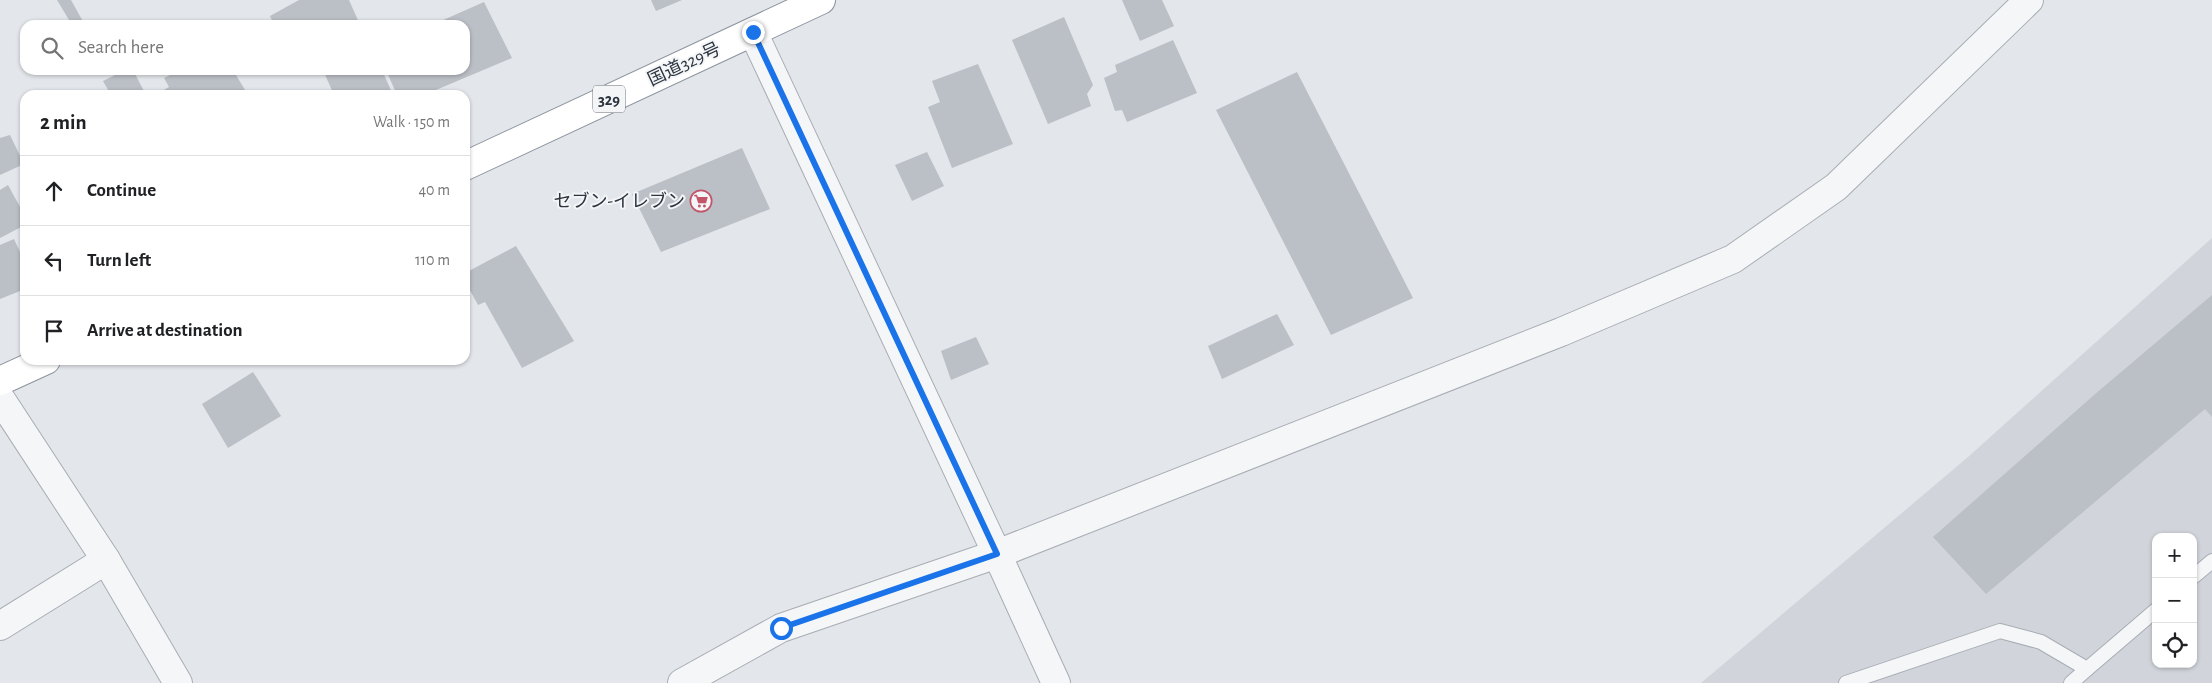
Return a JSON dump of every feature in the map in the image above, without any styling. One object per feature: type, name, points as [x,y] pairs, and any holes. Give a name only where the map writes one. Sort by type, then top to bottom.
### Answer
[{"type":"highway","name":"国道329号","points":[[470,164],[821,0]]},
{"type":"highway","points":[[0,381],[35,365]]},
{"type":"street","points":[[682,683],[781,628],[997,554],[1561,332],[1733,259],[1836,187],[2029,0]]},
{"type":"street","points":[[753,32],[1056,683]]},
{"type":"street","points":[[0,398],[106,560],[178,683]]},
{"type":"street","points":[[0,626],[106,560]]},
{"type":"lane","points":[[2197,574],[2212,561]]},
{"type":"lane","points":[[2071,683],[2152,613]]},
{"type":"lane","points":[[1846,683],[2000,631],[2041,642],[2087,669]]},
{"type":"shaded area","points":[[2212,238],[2212,683],[1701,683],[1968,457]]},
{"type":"building","points":[[57,0],[71,0],[82,20],[69,20]]},
{"type":"building","points":[[299,0],[349,0],[358,20],[272,20],[270,16]]},
{"type":"building","points":[[651,0],[682,0],[656,11]]},
{"type":"building","points":[[1122,0],[1162,0],[1174,26],[1140,41]]},
{"type":"building","points":[[484,2],[512,58],[436,90],[395,90],[388,75],[470,75],[470,20],[443,20]]},
{"type":"building","points":[[1064,17],[1093,85],[1087,94],[1091,106],[1048,124],[1012,40]]},
{"type":"building","points":[[1173,40],[1197,93],[1127,122],[1122,110],[1115,111],[1104,78],[1117,72],[1115,65]]},
{"type":"building","points":[[978,64],[1013,144],[952,168],[928,107],[940,102],[932,81]]},
{"type":"building","points":[[1297,72],[1413,298],[1331,335],[1216,110]]},
{"type":"building","points":[[115,75],[136,75],[143,90],[108,90],[103,81]]},
{"type":"building","points":[[170,75],[236,75],[245,90],[164,90],[169,87],[164,78]]},
{"type":"building","points":[[325,75],[384,75],[391,90],[332,90]]},
{"type":"building","points":[[10,135],[20,156],[20,166],[0,175],[0,138]]},
{"type":"building","name":"セブン-イレブン","points":[[742,148],[770,209],[661,252],[632,194]]},
{"type":"building","points":[[927,152],[944,186],[912,201],[895,165]]},
{"type":"building","points":[[8,185],[20,207],[20,228],[0,238],[0,190]]},
{"type":"building","points":[[14,239],[20,252],[20,291],[0,299],[0,245]]},
{"type":"building","points":[[516,246],[574,341],[522,368],[485,302],[478,305],[470,290],[470,270]]},
{"type":"building","points":[[2212,295],[2212,417],[2205,409],[1986,594],[1933,537],[2094,395]]},
{"type":"building","points":[[1277,314],[1294,345],[1222,379],[1208,346]]},
{"type":"building","points":[[976,337],[989,364],[951,380],[941,351]]},
{"type":"building","points":[[253,372],[281,416],[228,448],[202,404]]},
{"type":"place","name":"セブン-イレブン","points":[[701,201]]},
{"type":"route","points":[[753,32],[997,554],[781,628]]}]
